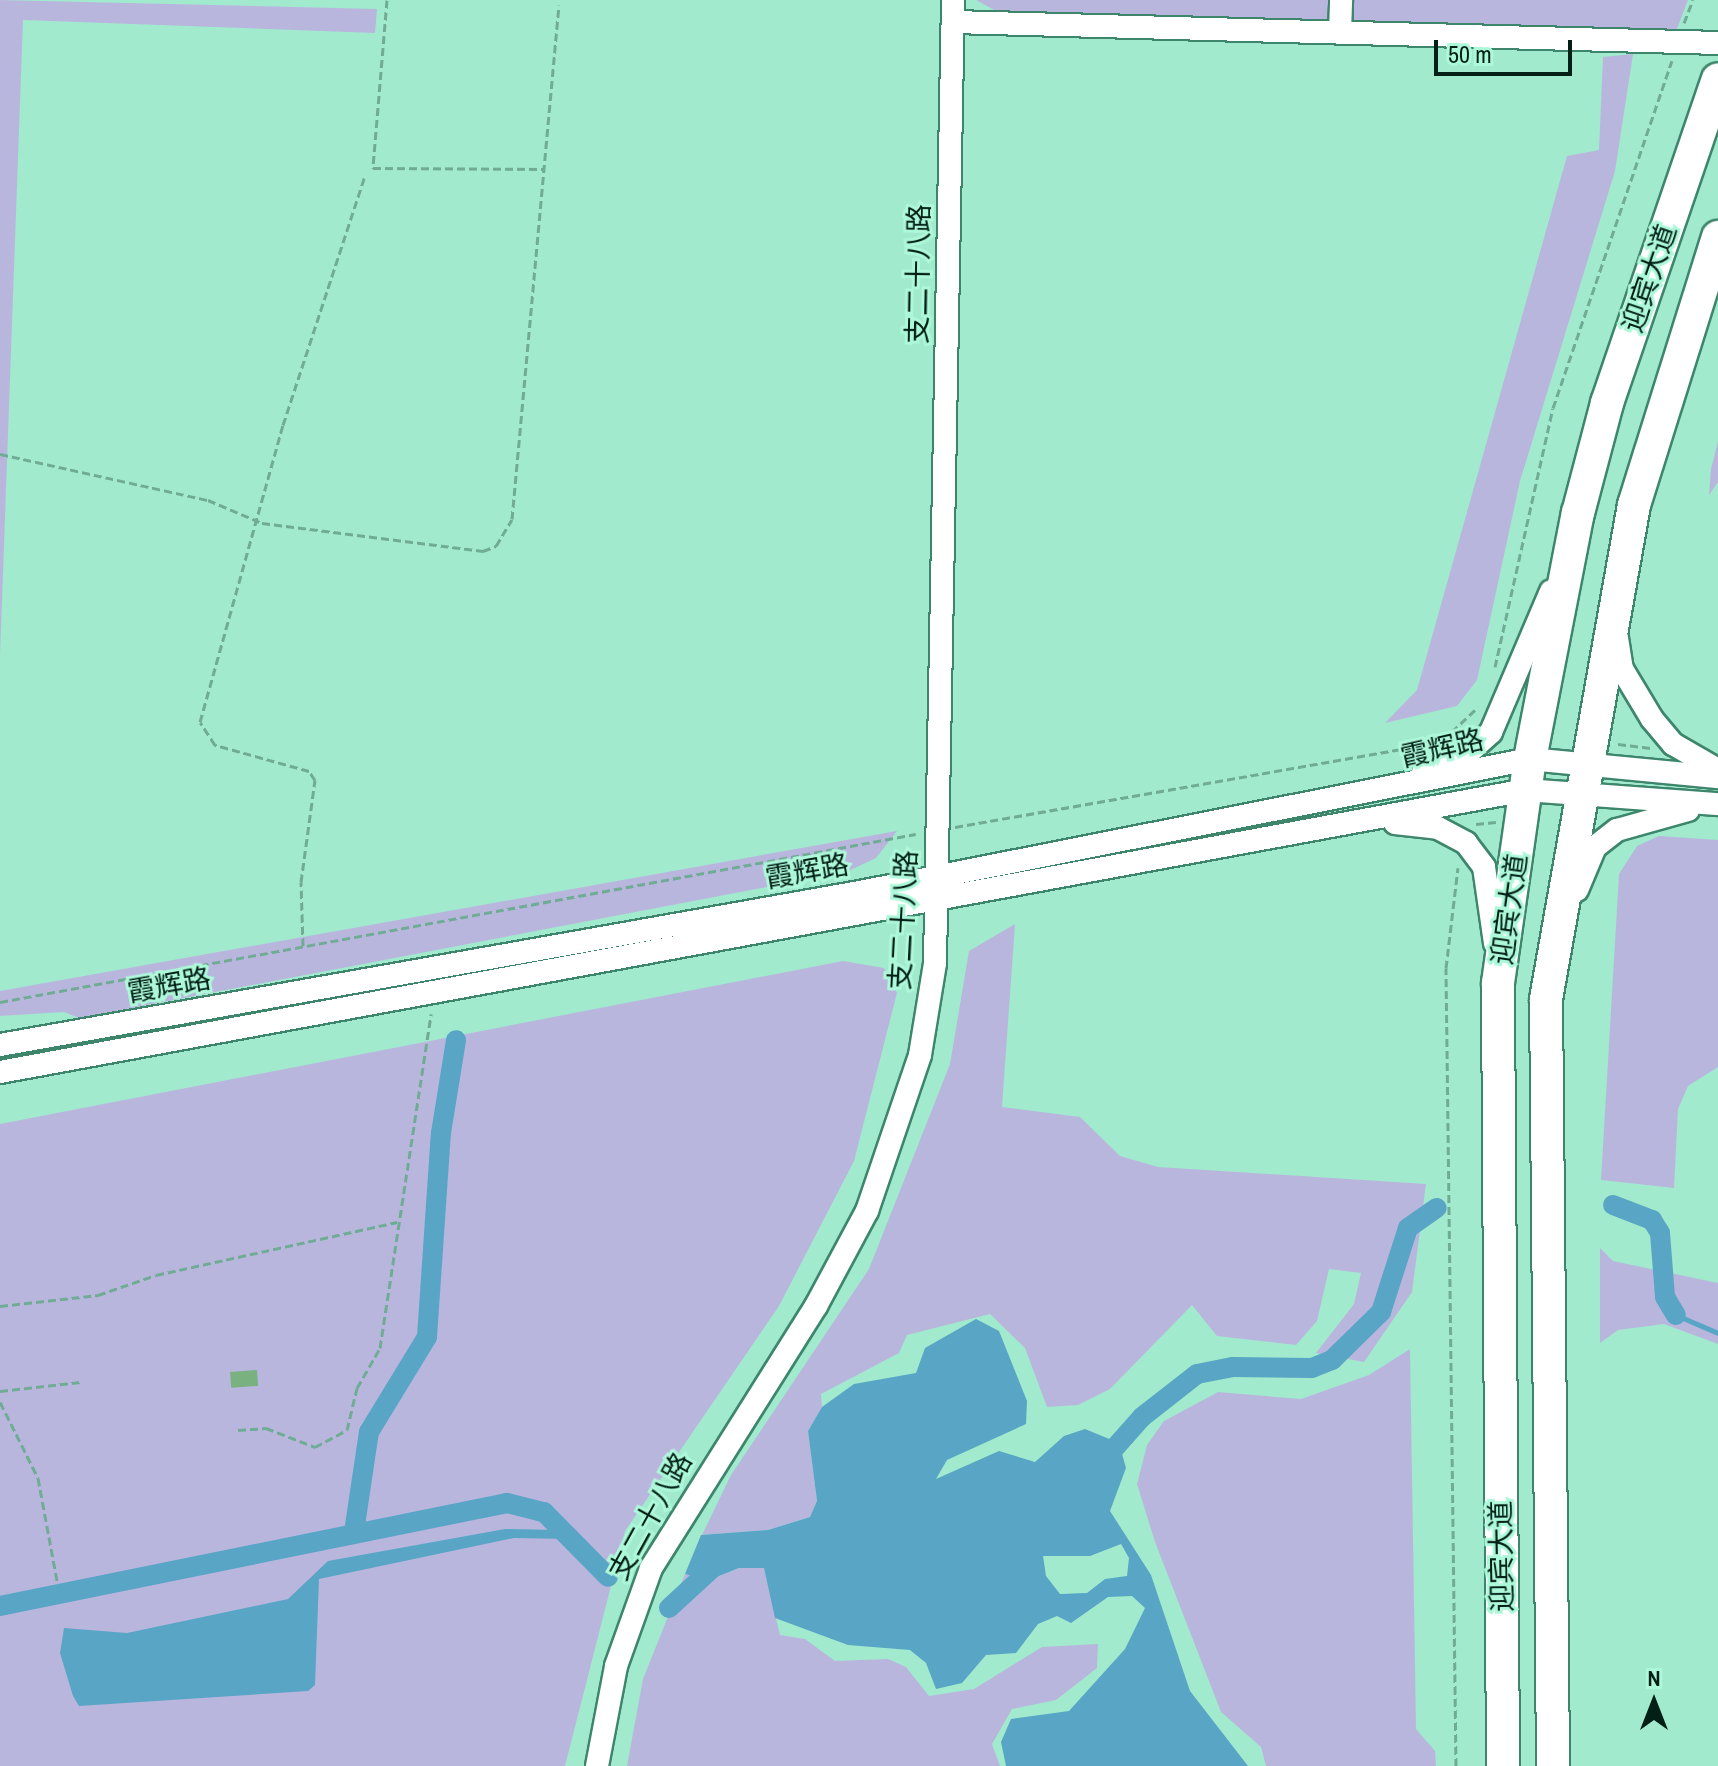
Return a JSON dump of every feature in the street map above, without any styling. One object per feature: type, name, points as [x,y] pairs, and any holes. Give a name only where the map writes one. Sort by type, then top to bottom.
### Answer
[{"type":"highway","name":"迎宾大道","points":[[1503,1766],[1498,983],[1530,759],[1594,452],[1718,79]]},
{"type":"highway","name":"迎宾大道","points":[[1553,1766],[1546,999],[1583,763],[1621,567],[1679,347],[1718,237]]},
{"type":"street","points":[[1340,32],[1341,0]]},
{"type":"street","points":[[953,11],[1340,32],[1718,43]]},
{"type":"street","name":"支二十八路","points":[[597,1766],[616,1666],[651,1568],[816,1306],[867,1211],[920,1055],[937,876],[953,11]]},
{"type":"street","points":[[1350,799],[1468,753],[1491,732],[1549,597],[1594,452]]},
{"type":"street","points":[[1621,567],[1622,669],[1652,719],[1684,751],[1718,770]]},
{"type":"street","name":"霞辉路","points":[[0,1045],[1350,799],[1530,759],[1718,777]]},
{"type":"street","name":"霞辉路","points":[[0,1072],[1354,823],[1524,805],[1583,763]]},
{"type":"street","name":"霞辉路","points":[[1583,763],[1718,806]]},
{"type":"street","points":[[1546,999],[1595,847],[1643,817],[1718,806]]},
{"type":"street","points":[[1354,823],[1438,828],[1466,843],[1484,867],[1498,983]]},
{"type":"path","points":[[387,0],[373,168],[544,169]]},
{"type":"path","points":[[1493,674],[1553,408],[1693,0]]},
{"type":"path","points":[[0,454],[208,500],[255,519],[483,551],[507,535],[559,5]]},
{"type":"path","points":[[303,946],[301,882],[315,780],[309,771],[215,745],[200,722],[255,519],[365,176]]},
{"type":"path","points":[[1440,742],[1484,697]]},
{"type":"path","points":[[0,1002],[938,830],[1454,740]]},
{"type":"path","points":[[1583,763],[1684,751]]},
{"type":"path","points":[[1438,828],[1524,805]]},
{"type":"path","points":[[1453,858],[1462,877],[1446,968],[1456,1766]]},
{"type":"path","points":[[238,1430],[266,1428],[315,1447],[347,1430],[357,1388],[380,1348],[397,1222],[432,1011],[417,1013]]},
{"type":"path","points":[[0,1306],[98,1295],[156,1275],[397,1222]]},
{"type":"path","points":[[0,1391],[81,1382]]},
{"type":"path","points":[[0,1402],[38,1478],[57,1581]]},
{"type":"shaded area","points":[[0,0],[377,9],[375,33],[23,20],[0,656]]},
{"type":"shaded area","points":[[976,0],[1688,0],[1675,34],[996,11]]},
{"type":"shaded area","points":[[1633,54],[1615,171],[1520,481],[1477,680],[1457,706],[1385,723],[1417,690],[1567,156],[1599,150],[1603,57]]},
{"type":"shaded area","points":[[1718,441],[1718,482],[1709,495],[1711,469]]},
{"type":"shaded area","points":[[897,831],[876,858],[846,872],[79,1018],[64,1012],[0,1016],[0,991]]},
{"type":"shaded area","points":[[1659,836],[1718,840],[1718,1067],[1688,1086],[1678,1109],[1674,1188],[1601,1180],[1619,874],[1637,846]]},
{"type":"shaded area","points":[[1015,924],[1002,1107],[1080,1117],[1120,1156],[1158,1167],[1426,1184],[1412,1292],[1364,1362],[1316,1353],[1354,1304],[1361,1273],[1329,1269],[1317,1321],[1296,1345],[1217,1336],[1192,1305],[1110,1389],[1078,1405],[1047,1407],[1025,1348],[990,1314],[907,1335],[899,1353],[821,1394],[822,1407],[808,1431],[817,1501],[810,1517],[768,1530],[702,1535],[731,1475],[869,1269],[950,1064],[969,951]]},
{"type":"shaded area","points":[[843,961],[884,968],[897,993],[854,1161],[779,1306],[625,1531],[565,1766],[0,1766],[0,1124]]},
{"type":"shaded area","points":[[1600,1248],[1613,1261],[1718,1283],[1718,1344],[1664,1324],[1618,1330],[1600,1343]]},
{"type":"shaded area","points":[[976,1319],[999,1331],[1027,1401],[1026,1424],[947,1460],[936,1479],[999,1451],[1035,1462],[1064,1436],[1085,1429],[1119,1443],[1126,1468],[1110,1511],[1151,1575],[1190,1691],[1248,1766],[1006,1766],[1001,1742],[1011,1719],[1069,1711],[1125,1649],[1145,1608],[1132,1596],[1108,1597],[1071,1623],[1057,1616],[1038,1624],[1016,1653],[986,1655],[962,1683],[936,1689],[926,1663],[910,1650],[848,1645],[775,1618],[764,1568],[739,1568],[709,1580],[685,1574],[701,1535],[768,1530],[810,1517],[817,1501],[808,1431],[822,1407],[854,1384],[916,1373],[925,1348]],"holes":[[[1121,1544],[1129,1558],[1127,1576],[1105,1579],[1087,1593],[1060,1594],[1046,1576],[1043,1556],[1090,1556]]]},
{"type":"shaded area","points":[[1410,1349],[1416,1729],[1435,1751],[1436,1766],[1266,1766],[1261,1747],[1221,1712],[1155,1542],[1137,1484],[1147,1445],[1164,1421],[1218,1392],[1301,1399],[1369,1375]]},
{"type":"shaded area","points":[[505,1529],[560,1530],[569,1539],[514,1538],[319,1579],[315,1685],[308,1691],[79,1706],[73,1696],[60,1653],[64,1628],[127,1633],[288,1599],[328,1561]]},
{"type":"shaded area","points":[[739,1568],[764,1568],[780,1635],[805,1639],[835,1661],[888,1659],[906,1667],[929,1696],[974,1689],[1042,1647],[1098,1644],[1097,1668],[1056,1700],[1012,1709],[992,1744],[1000,1766],[627,1766],[643,1679],[685,1574],[709,1580]]},
{"type":"building","points":[[257,1370],[258,1386],[231,1388],[230,1372]]},
{"type":"waterway","points":[[354,1532],[369,1432],[427,1337],[441,1133],[456,1040]]},
{"type":"waterway","points":[[1613,1205],[1652,1220],[1660,1233],[1665,1297],[1676,1315]]},
{"type":"waterway","points":[[1103,1461],[1142,1417],[1197,1374],[1233,1367],[1312,1368],[1332,1360],[1381,1312],[1408,1228],[1437,1208]]},
{"type":"waterway","points":[[1676,1315],[1718,1333]]},
{"type":"waterway","points":[[0,1606],[507,1503],[544,1512],[608,1577]]},
{"type":"waterway","points":[[669,1608],[718,1563]]}]
